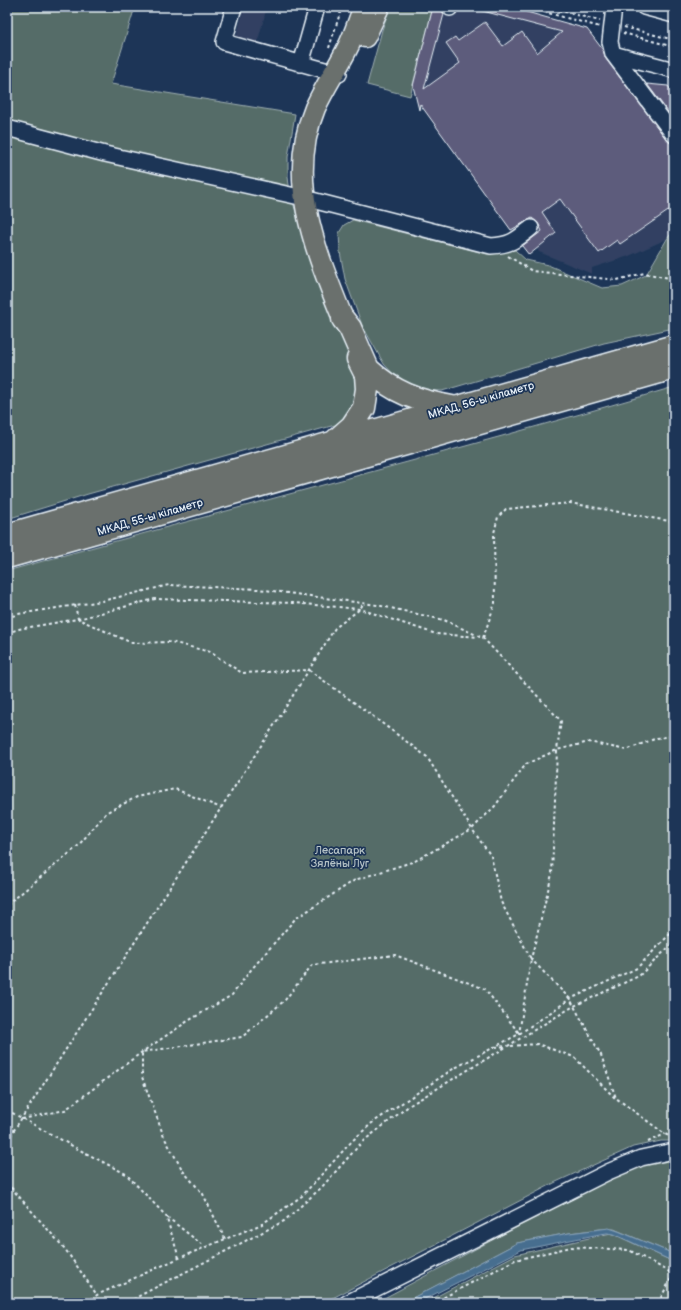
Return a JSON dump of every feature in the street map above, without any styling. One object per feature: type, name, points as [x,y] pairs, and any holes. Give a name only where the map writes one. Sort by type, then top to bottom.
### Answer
[{"type":"highway","points":[[343,319],[350,328],[368,369],[374,374],[406,395],[426,402],[455,408]]},
{"type":"highway","points":[[332,444],[352,426],[364,408],[367,389],[366,375],[345,330],[343,319]]},
{"type":"highway","name":"МКАД, 56-ы кіламетр","points":[[290,466],[332,444],[674,346]]},
{"type":"highway","name":"МКАД, 56-ы кіламетр","points":[[290,466],[674,368]]},
{"type":"highway","name":"МКАД, 55-ы кіламетр","points":[[7,535],[290,466]]},
{"type":"highway","name":"МКАД, 55-ы кіламетр","points":[[7,557],[290,466]]},
{"type":"main road","points":[[343,319],[323,270],[304,198],[302,173],[305,139],[312,118],[332,72],[354,34],[364,7]]},
{"type":"main road","points":[[332,72],[357,51],[369,31],[379,7]]},
{"type":"street","points":[[234,7],[224,42],[332,72]]},
{"type":"street","points":[[301,64],[317,7]]},
{"type":"street","points":[[614,7],[610,42],[613,54],[674,135]]},
{"type":"street","points":[[644,7],[674,15]]},
{"type":"street","points":[[613,54],[674,70]]},
{"type":"street","points":[[7,128],[110,155],[304,198],[491,246],[505,246],[531,228]]},
{"type":"street","points":[[347,1303],[608,1172],[641,1158],[674,1151]]},
{"type":"path","points":[[332,72],[342,7]]},
{"type":"path","points":[[651,41],[653,35]]},
{"type":"path","points":[[491,246],[532,270],[617,280],[644,273],[674,279]]},
{"type":"path","points":[[483,638],[495,603],[494,533],[498,517],[506,509],[570,503],[674,522]]},
{"type":"path","points":[[7,618],[18,614],[102,600],[169,585],[258,589],[363,603],[444,620],[483,638],[561,721],[557,750],[552,874],[531,959],[519,1034]]},
{"type":"path","points":[[7,633],[19,629],[78,619],[155,599],[293,603],[360,609],[436,634],[483,638]]},
{"type":"path","points":[[7,1141],[335,628],[360,609],[363,603]]},
{"type":"path","points":[[75,605],[78,619]]},
{"type":"path","points":[[78,619],[132,643],[171,642],[210,652],[242,673],[309,670],[360,706],[427,758],[491,856],[501,902],[531,959],[570,999],[601,1055],[616,1098]]},
{"type":"path","points":[[22,1119],[65,1110],[142,1052],[188,1021],[232,995],[250,971],[295,919],[355,880],[415,861],[472,829],[495,806],[526,764],[557,750],[589,742],[626,750],[657,738],[674,736]]},
{"type":"path","points":[[7,905],[78,847],[107,812],[137,797],[175,789],[221,808]]},
{"type":"path","points":[[86,1303],[97,1294],[178,1258],[262,1224],[302,1196],[353,1140],[372,1122],[453,1069],[519,1034],[570,999],[637,968],[674,931]]},
{"type":"path","points":[[128,1303],[161,1284],[284,1221],[321,1188],[362,1142],[410,1105],[574,1006],[639,976],[674,942]]},
{"type":"path","points":[[142,1052],[242,1037],[285,1000],[312,965],[395,955],[485,989],[519,1034]]},
{"type":"path","points":[[493,1048],[537,1044],[574,1058],[616,1098],[674,1139]]},
{"type":"path","points":[[142,1052],[142,1077],[164,1137],[183,1171],[203,1194],[225,1239]]},
{"type":"path","points":[[7,1110],[126,1174],[166,1216],[205,1247]]},
{"type":"path","points":[[7,1183],[65,1249],[97,1294]]},
{"type":"path","points":[[166,1216],[178,1258]]},
{"type":"path","points":[[433,1303],[515,1260],[571,1247],[629,1250],[674,1276],[658,1303]]},
{"type":"shaded area","points":[[244,7],[267,7],[257,44],[236,38]]},
{"type":"shaded area","points":[[433,7],[509,7],[587,29],[674,147],[674,230],[667,239],[629,256],[592,268],[592,274],[539,252],[537,249],[529,255],[416,99],[413,86]]},
{"type":"shaded area","points":[[609,1228],[674,1254],[674,1262],[614,1234],[600,1234],[521,1250],[417,1303],[403,1303],[517,1243],[569,1233]]},
{"type":"green space","points":[[7,7],[135,7],[111,84],[295,114],[288,157],[290,193],[314,270],[337,332],[341,331],[364,383],[351,418],[335,425],[88,494],[7,519]]},
{"type":"green space","points":[[390,7],[433,7],[410,96],[367,85]]},
{"type":"green space","points":[[353,220],[487,254],[515,250],[526,260],[548,265],[602,288],[622,286],[646,275],[674,230],[674,328],[604,343],[442,391],[423,390],[407,385],[395,376],[384,364],[362,325],[345,279],[340,252],[339,233],[344,225]]},
{"type":"green space","name":"Лесапарк Зялёны Луг","points":[[674,387],[674,1141],[661,1141],[633,1147],[556,1182],[323,1303],[7,1303],[7,571]]},
{"type":"green space","points":[[674,1158],[674,1254],[614,1229],[600,1229],[569,1233],[517,1243],[403,1303],[375,1303],[509,1231],[612,1179],[647,1164]]},
{"type":"green space","points":[[611,1233],[674,1262],[674,1303],[424,1303],[515,1255]]},
{"type":"building","points":[[433,7],[441,7],[444,14],[424,89],[460,63],[446,43],[455,37],[458,41],[485,22],[503,46],[522,32],[537,53],[562,32],[479,10],[479,7],[509,7],[587,29],[603,50],[606,59],[667,140],[674,144],[674,207],[620,244],[617,240],[599,253],[560,199],[542,212],[556,233],[529,255],[522,246],[542,231],[538,223],[532,218],[511,230],[420,104],[419,110],[413,86]]},
{"type":"building","points":[[647,84],[668,86],[671,90],[674,88],[674,120]]}]
